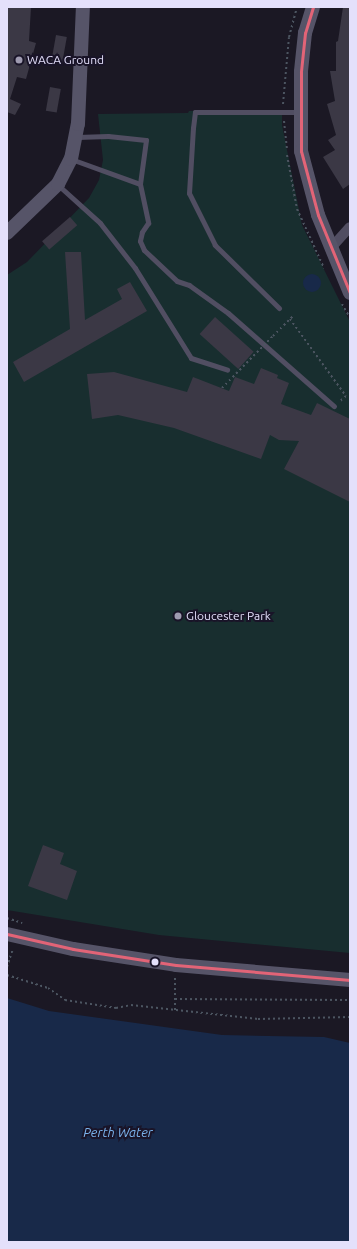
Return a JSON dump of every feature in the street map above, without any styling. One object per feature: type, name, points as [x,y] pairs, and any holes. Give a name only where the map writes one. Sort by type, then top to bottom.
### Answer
[{"type":"street","points":[[7,233],[58,184],[71,159],[77,130],[83,7]]},
{"type":"street","points":[[82,28],[90,7]]},
{"type":"street","points":[[313,7],[305,32],[299,112],[302,158],[318,215],[350,293]]},
{"type":"street","points":[[331,248],[350,227]]},
{"type":"street","points":[[7,934],[73,949],[176,965],[350,980]]},
{"type":"lane","points":[[278,308],[215,245],[194,204],[189,193],[192,128],[195,112],[299,112]]},
{"type":"lane","points":[[77,130],[108,136],[146,140],[140,184],[148,223],[142,232],[140,241],[150,257],[177,281],[189,285],[228,313],[334,406]]},
{"type":"lane","points":[[71,159],[140,184]]},
{"type":"lane","points":[[58,184],[104,228],[135,268],[191,358],[227,370]]},
{"type":"path","points":[[222,388],[293,316]]},
{"type":"path","points":[[290,319],[346,396]]},
{"type":"path","points":[[7,918],[22,923]]},
{"type":"path","points":[[7,967],[13,948]]},
{"type":"path","points":[[175,1010],[176,965]]},
{"type":"path","points":[[7,975],[48,988],[72,1001],[116,1008],[131,1005],[258,1019],[350,1017]]},
{"type":"path","points":[[175,999],[350,1000]]},
{"type":"green space","name":"Gloucester Park","points":[[189,111],[282,111],[282,125],[302,225],[350,322],[350,953],[159,935],[7,910],[7,275],[27,262],[89,198],[99,180],[103,160],[98,114],[188,113]]},
{"type":"water","points":[[312,274],[318,277],[321,283],[318,289],[312,292],[306,289],[303,283],[306,277]]},
{"type":"water","name":"Perth Water","points":[[7,998],[49,1011],[222,1035],[324,1037],[350,1043],[350,1242],[7,1242]]},
{"type":"building","name":"WACA Ground","points":[[7,7],[31,7],[29,41],[36,43],[26,79],[17,77],[10,99],[21,104],[15,115],[7,112]]},
{"type":"building","points":[[343,7],[350,7],[350,184],[343,189],[323,157],[335,150],[328,140],[336,135],[327,104],[335,101],[330,71],[336,71],[336,42],[338,41]]},
{"type":"building","points":[[56,35],[67,37],[62,63],[51,62]]},
{"type":"building","points":[[50,87],[61,89],[57,113],[46,111]]},
{"type":"building","points":[[70,217],[77,225],[49,250],[42,241]]},
{"type":"building","points":[[65,252],[81,252],[85,320],[122,299],[117,289],[130,282],[147,311],[24,382],[13,362],[70,329]]},
{"type":"building","points":[[215,317],[254,352],[238,369],[200,334]]},
{"type":"building","points":[[261,368],[278,375],[277,378],[289,383],[281,404],[311,415],[317,403],[350,419],[350,502],[284,469],[299,441],[279,440],[270,435],[261,459],[174,428],[118,415],[92,419],[87,374],[114,372],[187,392],[193,377],[229,391],[235,377],[254,384]]},
{"type":"building","points":[[43,845],[64,853],[60,864],[77,871],[67,900],[28,886]]},
{"type":"transit line","points":[[313,7],[305,33],[301,72],[301,151],[318,215],[350,293]]},
{"type":"transit line","points":[[7,934],[73,949],[176,965],[350,980]]},
{"type":"place","name":"WACA Ground","points":[[19,60]]},
{"type":"place","name":"Gloucester Park","points":[[178,616]]}]
